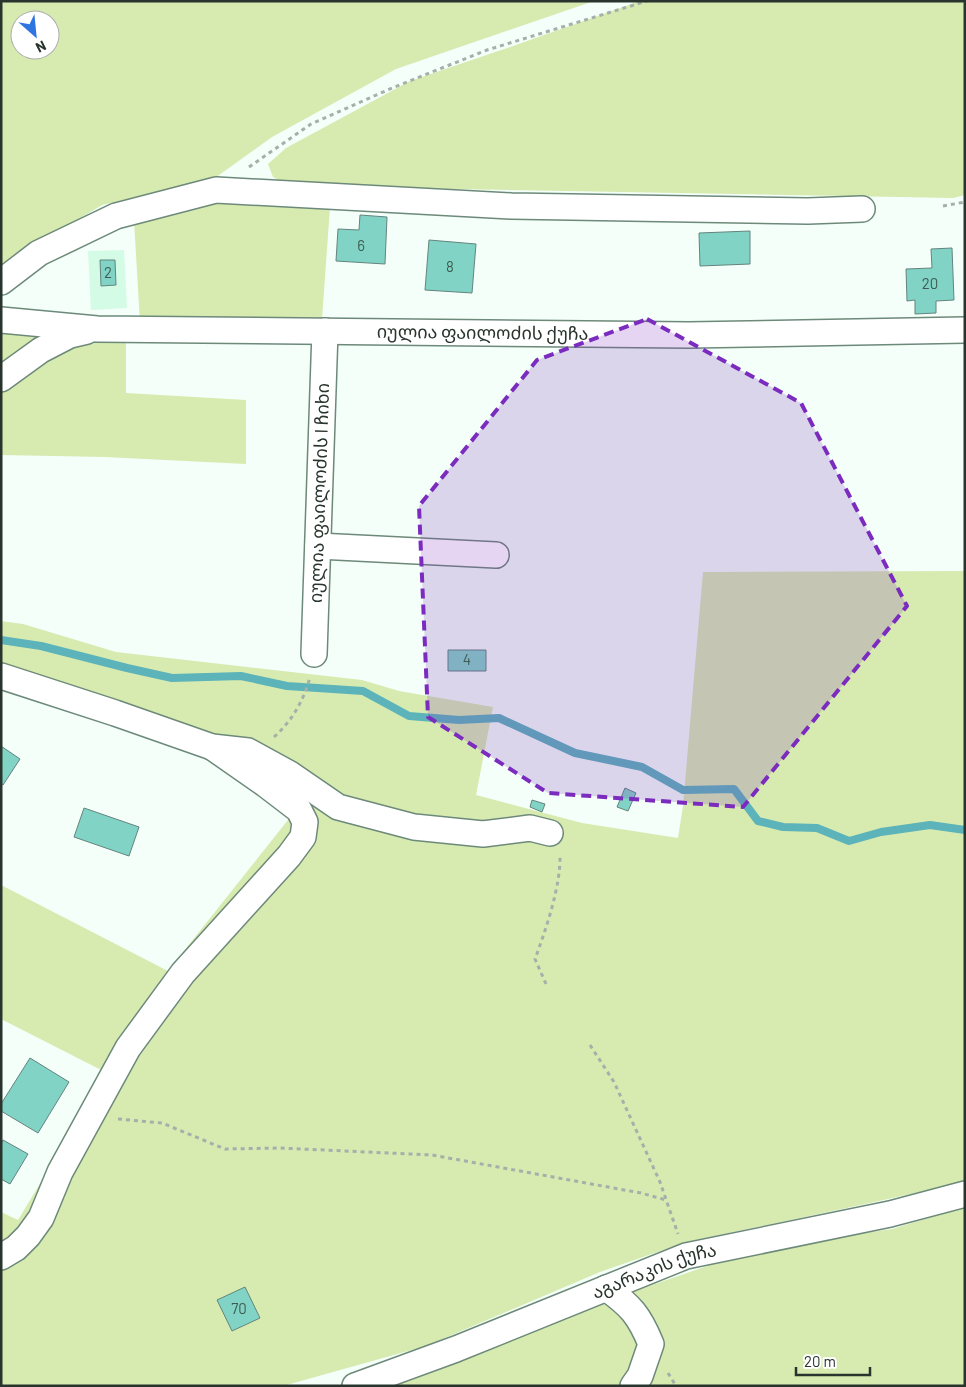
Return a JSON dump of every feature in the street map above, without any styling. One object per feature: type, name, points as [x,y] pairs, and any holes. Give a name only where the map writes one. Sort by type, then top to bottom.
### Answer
[{"type":"street","points":[[1,282],[39,253],[116,216],[216,190],[511,206],[808,211],[862,209]]},
{"type":"street","name":"იულია ფაილოძის ქუჩა","points":[[1,320],[97,329],[689,334],[965,330]]},
{"type":"street","points":[[1,379],[41,350],[70,335],[97,329]]},
{"type":"street","name":"იულია ფაილოძის I ჩიხი","points":[[314,654],[325,331]]},
{"type":"street","points":[[318,546],[496,555]]},
{"type":"street","points":[[1,676],[212,747],[248,751],[290,774],[338,807],[414,827],[483,834],[530,828],[550,833]]},
{"type":"street","points":[[1,1257],[16,1248],[28,1236],[41,1218],[60,1172],[128,1048],[183,973],[290,856],[303,837],[305,822],[300,810],[212,747]]},
{"type":"street","name":"აგარაკის ქუჩა","points":[[355,1386],[456,1349],[686,1256],[890,1214],[965,1194]]},
{"type":"street","points":[[606,1288],[624,1301],[634,1312],[645,1329],[651,1344],[640,1376],[633,1386]]},
{"type":"path","points":[[248,168],[311,124],[392,88],[487,50],[647,1]]},
{"type":"path","points":[[943,206],[965,202]]},
{"type":"path","points":[[248,751],[276,736],[295,714],[308,687],[314,654]]},
{"type":"path","points":[[546,984],[535,959],[544,934],[560,869],[560,851],[550,833]]},
{"type":"path","points":[[590,1045],[614,1082],[660,1182],[686,1256]]},
{"type":"path","points":[[78,1141],[118,1119],[162,1123],[225,1149],[280,1148],[432,1155],[622,1189],[666,1200]]},
{"type":"highlighted area","points":[[647,319],[801,403],[907,606],[743,807],[548,793],[428,717],[419,506],[537,360]]},
{"type":"shaded area","points":[[124,250],[127,308],[91,310],[88,251]]},
{"type":"green space","points":[[1,1],[594,1],[396,69],[272,137],[215,178],[102,205],[12,259],[1,269]]},
{"type":"green space","points":[[640,1],[965,1],[965,195],[953,198],[289,186],[273,177],[268,164],[286,148],[410,81]]},
{"type":"green space","points":[[217,202],[330,207],[322,319],[140,322],[134,221]]},
{"type":"green space","points":[[1,332],[126,336],[126,393],[246,400],[246,464],[105,457],[1,455]]},
{"type":"green space","points":[[965,571],[965,1182],[686,1242],[600,1272],[426,1346],[283,1386],[1,1386],[1,1212],[18,1220],[107,1073],[1,1019],[1,885],[168,971],[299,806],[215,736],[1,663],[1,621],[23,624],[116,652],[362,680],[399,691],[493,707],[476,795],[582,823],[678,838],[683,806],[703,572]]},
{"type":"green space","points":[[965,1207],[965,1386],[382,1386],[573,1312],[757,1249],[892,1229]]},
{"type":"building","points":[[360,215],[387,217],[385,264],[336,261],[338,229],[359,230]]},
{"type":"building","points":[[750,231],[750,264],[700,266],[699,233]]},
{"type":"building","points":[[429,240],[476,244],[472,293],[425,290]]},
{"type":"building","points":[[952,248],[954,300],[936,301],[936,313],[915,314],[915,300],[907,301],[906,269],[932,268],[931,249]]},
{"type":"building","points":[[100,260],[115,260],[116,285],[101,286]]},
{"type":"building","points":[[448,650],[486,650],[486,671],[448,671]]},
{"type":"building","points":[[1,746],[20,759],[3,785],[1,784]]},
{"type":"building","points":[[625,788],[636,793],[628,811],[617,807]]},
{"type":"building","points":[[532,800],[545,804],[542,812],[530,807]]},
{"type":"building","points":[[84,808],[139,827],[129,856],[74,837]]},
{"type":"building","points":[[30,1058],[69,1082],[38,1133],[1,1111],[1,1104]]},
{"type":"building","points":[[3,1140],[28,1154],[10,1184],[1,1179],[1,1144]]},
{"type":"building","points":[[245,1287],[260,1318],[232,1331],[217,1300]]},
{"type":"waterway","points":[[1,640],[41,646],[172,678],[241,676],[287,686],[363,691],[409,716],[459,720],[499,718],[575,753],[642,767],[683,790],[734,789],[758,821],[783,827],[817,828],[849,841],[881,832],[930,825],[965,830]]}]
